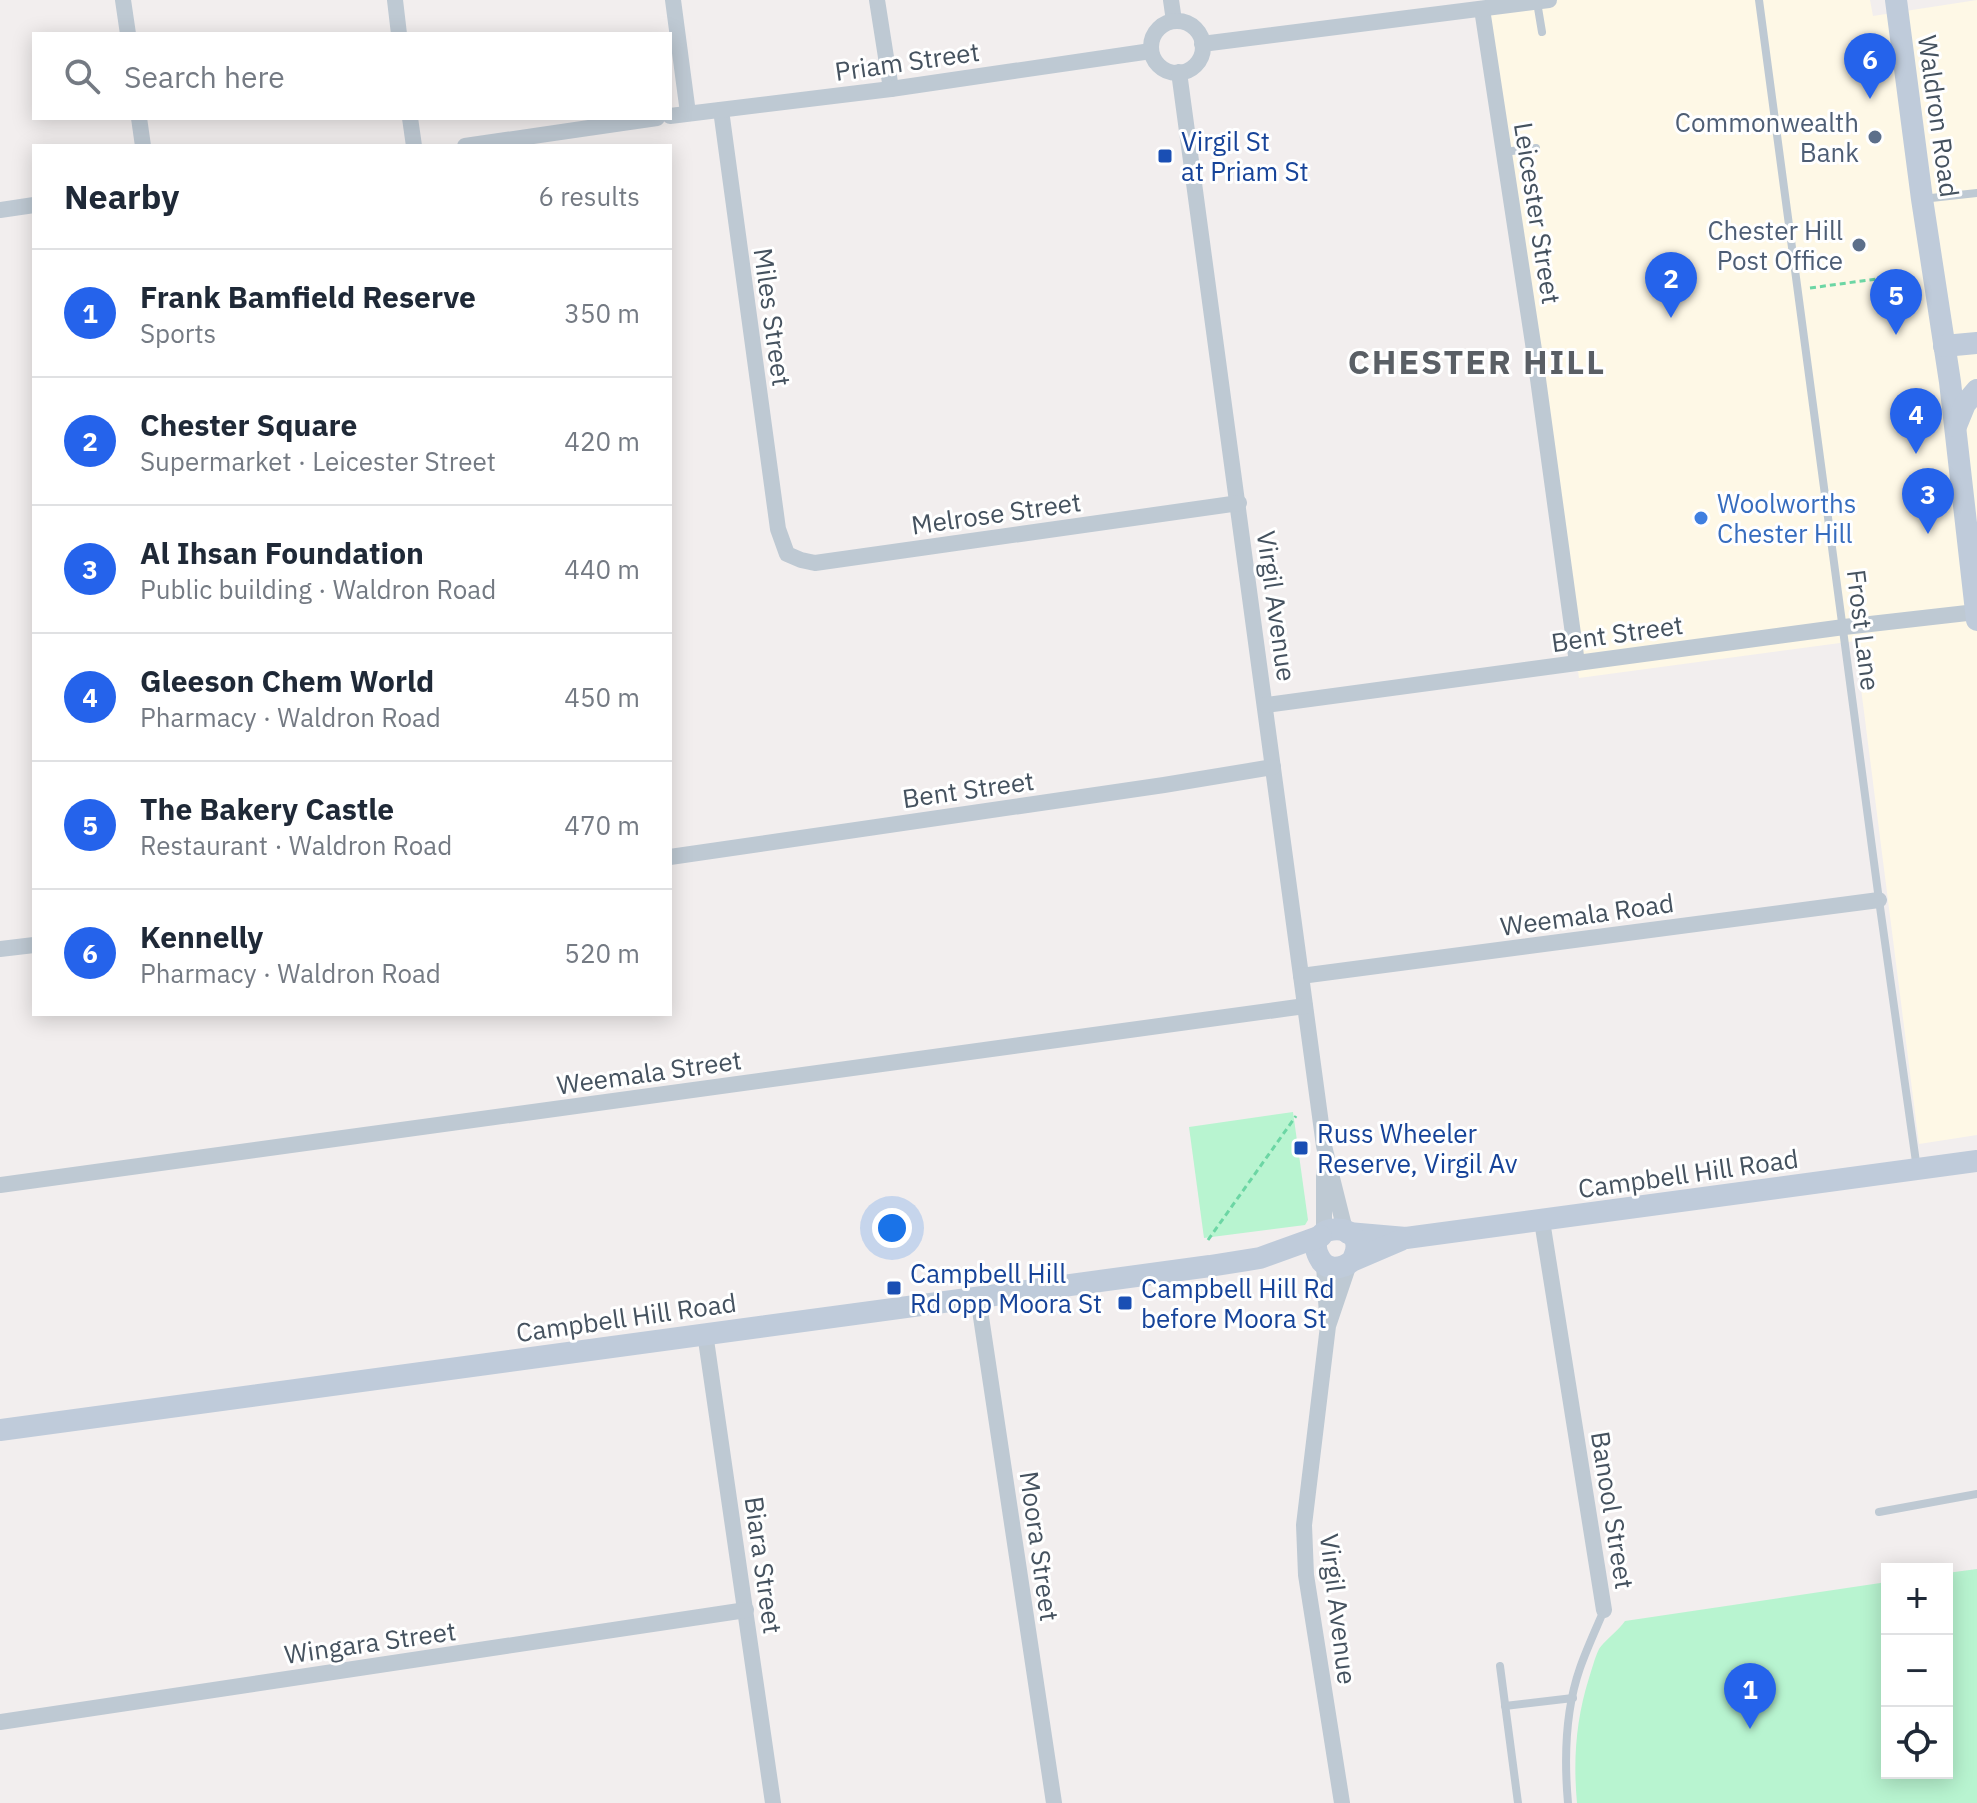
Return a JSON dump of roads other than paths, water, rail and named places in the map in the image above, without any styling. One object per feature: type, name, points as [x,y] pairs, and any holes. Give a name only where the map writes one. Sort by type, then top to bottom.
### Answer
[{"type":"street","points":[[123,0],[128,32]]},
{"type":"street","points":[[395,0],[399,32]]},
{"type":"street","points":[[673,0],[688,113]]},
{"type":"street","points":[[877,0],[891,89]]},
{"type":"street","points":[[1171,0],[1174,21]]},
{"type":"street","name":"Waldron Road","points":[[1896,0],[1955,429],[1977,620]]},
{"type":"street","points":[[1202,44],[1491,5],[1543,1]]},
{"type":"street","name":"Leicester Street","points":[[1491,5],[1504,152],[1577,663]]},
{"type":"street","points":[[1174,21],[1190,24],[1200,36],[1200,59],[1189,70],[1166,70],[1159,66],[1151,51],[1151,42],[1159,27],[1174,21]]},
{"type":"street","name":"Priam Street","points":[[672,116],[891,89],[1151,51]]},
{"type":"street","name":"Virgil Avenue","points":[[1179,72],[1266,705],[1334,1233]]},
{"type":"street","name":"Miles Street","points":[[721,110],[778,529]]},
{"type":"street","points":[[139,120],[143,144]]},
{"type":"street","points":[[410,120],[414,144]]},
{"type":"street","points":[[479,144],[643,120]]},
{"type":"street","points":[[0,210],[32,205]]},
{"type":"street","points":[[1944,346],[1977,343]]},
{"type":"street","points":[[1955,429],[1965,404],[1977,390]]},
{"type":"street","name":"Melrose Street","points":[[778,529],[787,554],[815,563],[1239,503]]},
{"type":"street","name":"Bent Street","points":[[1266,705],[1976,612]]},
{"type":"street","name":"Bent Street","points":[[672,857],[1273,767]]},
{"type":"street","name":"Weemala Road","points":[[1301,976],[1879,900]]},
{"type":"street","points":[[0,949],[32,945]]},
{"type":"street","name":"Weemala Street","points":[[0,1185],[1305,1006]]},
{"type":"street","name":"Campbell Hill Road","points":[[0,1430],[1260,1258],[1334,1233],[1406,1238],[1977,1161]]},
{"type":"street","name":"Banool Street","points":[[1542,1221],[1604,1610]]},
{"type":"street","points":[[1334,1233],[1356,1244],[1356,1252],[1350,1262],[1337,1268],[1322,1262],[1317,1248],[1334,1233]]},
{"type":"street","name":"Campbell Hill Road","points":[[1350,1262],[1406,1238]]},
{"type":"street","name":"Campbell Hill Road","points":[[1260,1258],[1322,1262]]},
{"type":"street","name":"Virgil Avenue","points":[[1322,1262],[1328,1326]]},
{"type":"street","name":"Virgil Avenue","points":[[1342,1803],[1304,1552],[1306,1499],[1328,1326],[1350,1262]]},
{"type":"street","name":"Moora Street","points":[[978,1297],[1054,1803]]},
{"type":"street","name":"Biara Street","points":[[705,1333],[773,1803]]},
{"type":"street","name":"Wingara Street","points":[[0,1722],[746,1610]]},
{"type":"lane","name":"Frost Lane","points":[[1759,0],[1917,1170]]},
{"type":"lane","points":[[1542,32],[1543,1]]},
{"type":"lane","points":[[1504,152],[1536,148]]},
{"type":"lane","points":[[1922,199],[1977,193]]},
{"type":"lane","points":[[1879,1512],[1977,1494]]},
{"type":"lane","name":"Banool Street","points":[[1568,1803],[1568,1717],[1580,1669],[1604,1610]]},
{"type":"lane","points":[[1500,1666],[1518,1803]]},
{"type":"lane","points":[[1505,1706],[1573,1698]]},
{"type":"place","name":"Kennelly","points":[[1870,99]]},
{"type":"place","name":"Commonwealth Bank","points":[[1875,137]]},
{"type":"place","name":"Virgil St at Priam St","points":[[1165,156]]},
{"type":"place","name":"Chester Hill Post Office","points":[[1859,245]]},
{"type":"place","name":"Chester Square","points":[[1671,318]]},
{"type":"place","name":"The Bakery Castle","points":[[1896,335]]},
{"type":"place","name":"Gleeson Chem World","points":[[1916,454]]},
{"type":"place","name":"Woolworths Chester Hill","points":[[1701,518]]},
{"type":"place","name":"Al Ihsan Foundation","points":[[1928,534]]},
{"type":"place","name":"Russ Wheeler Reserve, Virgil Av","points":[[1301,1148]]},
{"type":"place","name":"Campbell Hill Rd opp Moora St","points":[[894,1288]]},
{"type":"place","name":"Campbell Hill Rd before Moora St","points":[[1125,1303]]},
{"type":"place","name":"Frank Bamfield Reserve","points":[[1750,1729]]},
{"type":"district","name":"CHESTER HILL","points":[[1477,361]]}]
